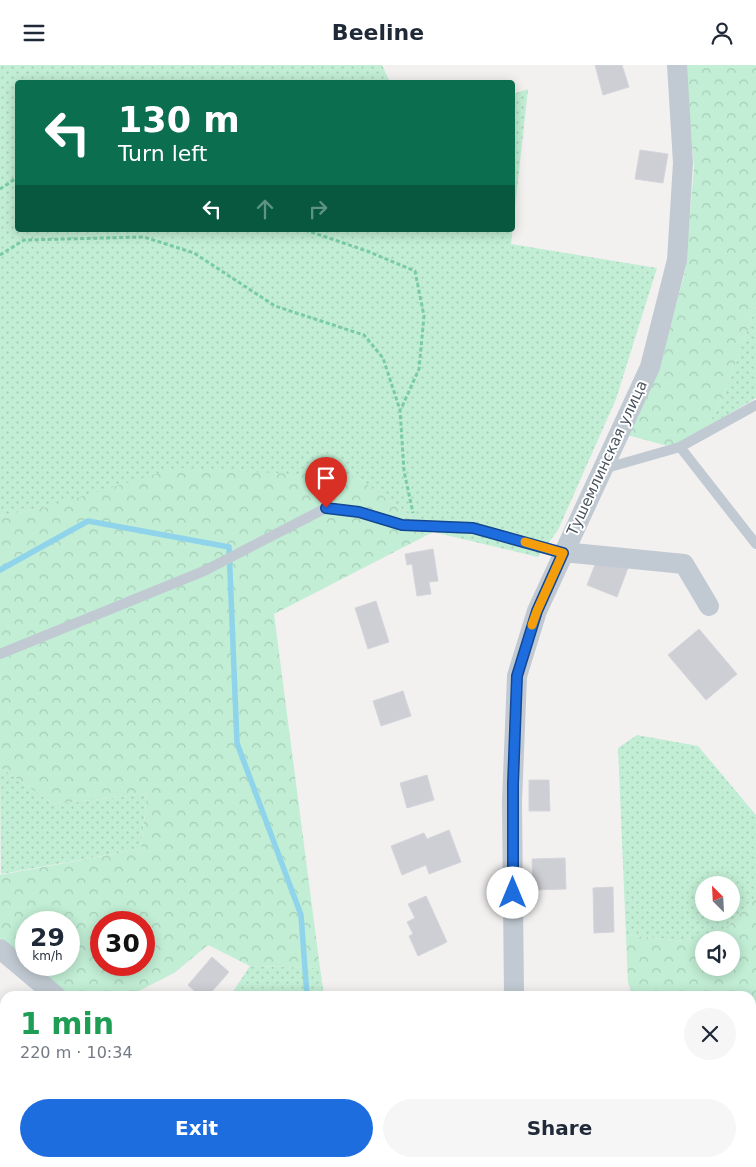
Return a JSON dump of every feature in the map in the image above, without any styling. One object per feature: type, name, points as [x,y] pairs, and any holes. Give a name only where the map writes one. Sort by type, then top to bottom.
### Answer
[{"type":"street","name":"Тушемлинская улица","points":[[514,991],[512,801],[517,676],[537,611],[650,367],[677,261],[684,163],[677,65]]},
{"type":"street","points":[[563,553],[684,564],[709,605]]},
{"type":"street","points":[[0,949],[50,991]]},
{"type":"lane","points":[[602,469],[680,447],[756,405]]},
{"type":"lane","points":[[680,447],[756,543]]},
{"type":"lane","points":[[0,655],[204,571],[326,508],[359,512],[402,525],[473,528],[563,553]]},
{"type":"path","points":[[0,189],[15,179]]},
{"type":"path","points":[[311,232],[367,251],[415,271],[424,316],[419,369],[400,410]]},
{"type":"path","points":[[0,255],[24,240],[144,237],[194,253],[275,306],[364,335],[382,358],[400,410],[404,471],[415,525]]},
{"type":"green space","points":[[0,65],[382,65],[389,80],[15,80],[15,232],[512,232],[511,244],[657,268],[616,399],[558,530],[538,557],[433,532],[357,477],[47,507],[0,516]]},
{"type":"green space","points":[[685,65],[756,65],[756,307],[723,397],[707,427],[671,447],[624,434],[659,366],[685,272],[694,167]]},
{"type":"green space","points":[[528,89],[515,208],[515,93]]},
{"type":"green space","points":[[756,307],[756,398],[707,427],[723,397]]},
{"type":"green space","points":[[176,468],[357,477],[433,532],[274,614],[320,968],[250,966],[208,945],[174,973],[139,991],[63,991],[45,976],[80,976],[80,911],[15,911],[15,951],[0,938],[0,875],[141,849],[147,794],[53,804],[0,768],[0,516],[47,507]]},
{"type":"green space","points":[[637,735],[698,746],[756,815],[756,898],[740,914],[740,876],[695,876],[695,921],[733,921],[723,931],[695,931],[695,942],[626,935],[618,748]]},
{"type":"green space","points":[[0,768],[53,804],[147,794],[141,849],[1,874]]},
{"type":"green space","points":[[756,898],[756,991],[631,991],[628,983],[626,935],[695,942],[695,976],[740,976],[740,931],[723,931],[733,921],[740,921],[740,914]]},
{"type":"green space","points":[[250,966],[320,968],[323,991],[233,991]]},
{"type":"building","points":[[595,65],[622,65],[629,87],[603,95]]},
{"type":"building","points":[[640,150],[668,154],[663,183],[635,179]]},
{"type":"building","points":[[433,549],[438,581],[429,582],[431,594],[417,596],[412,564],[407,565],[405,554]]},
{"type":"building","points":[[598,557],[628,568],[617,597],[587,585]]},
{"type":"building","points":[[376,601],[389,642],[368,649],[355,608]]},
{"type":"building","points":[[699,629],[737,674],[706,700],[668,655]]},
{"type":"building","points":[[403,691],[411,716],[381,726],[373,701]]},
{"type":"building","points":[[427,775],[434,800],[407,808],[400,783]]},
{"type":"building","points":[[529,780],[549,780],[550,811],[529,811]]},
{"type":"building","points":[[449,830],[461,862],[429,874],[426,865],[402,875],[391,846],[424,833],[427,839]]},
{"type":"building","points":[[565,858],[566,889],[533,890],[532,859]]},
{"type":"building","points":[[613,887],[614,932],[594,933],[593,888]]},
{"type":"building","points":[[426,896],[447,942],[418,956],[409,936],[413,934],[407,922],[415,918],[408,904]]},
{"type":"building","points":[[212,957],[229,972],[212,991],[195,991],[188,985]]},
{"type":"waterway","points":[[0,570],[88,521],[229,547],[237,743],[301,915],[307,991]]},
{"type":"slow traffic","points":[[525,542],[563,553],[532,625]]},
{"type":"route","points":[[326,508],[359,512],[402,525],[473,528],[563,553],[537,611],[517,676],[513,784],[513,893]]}]
